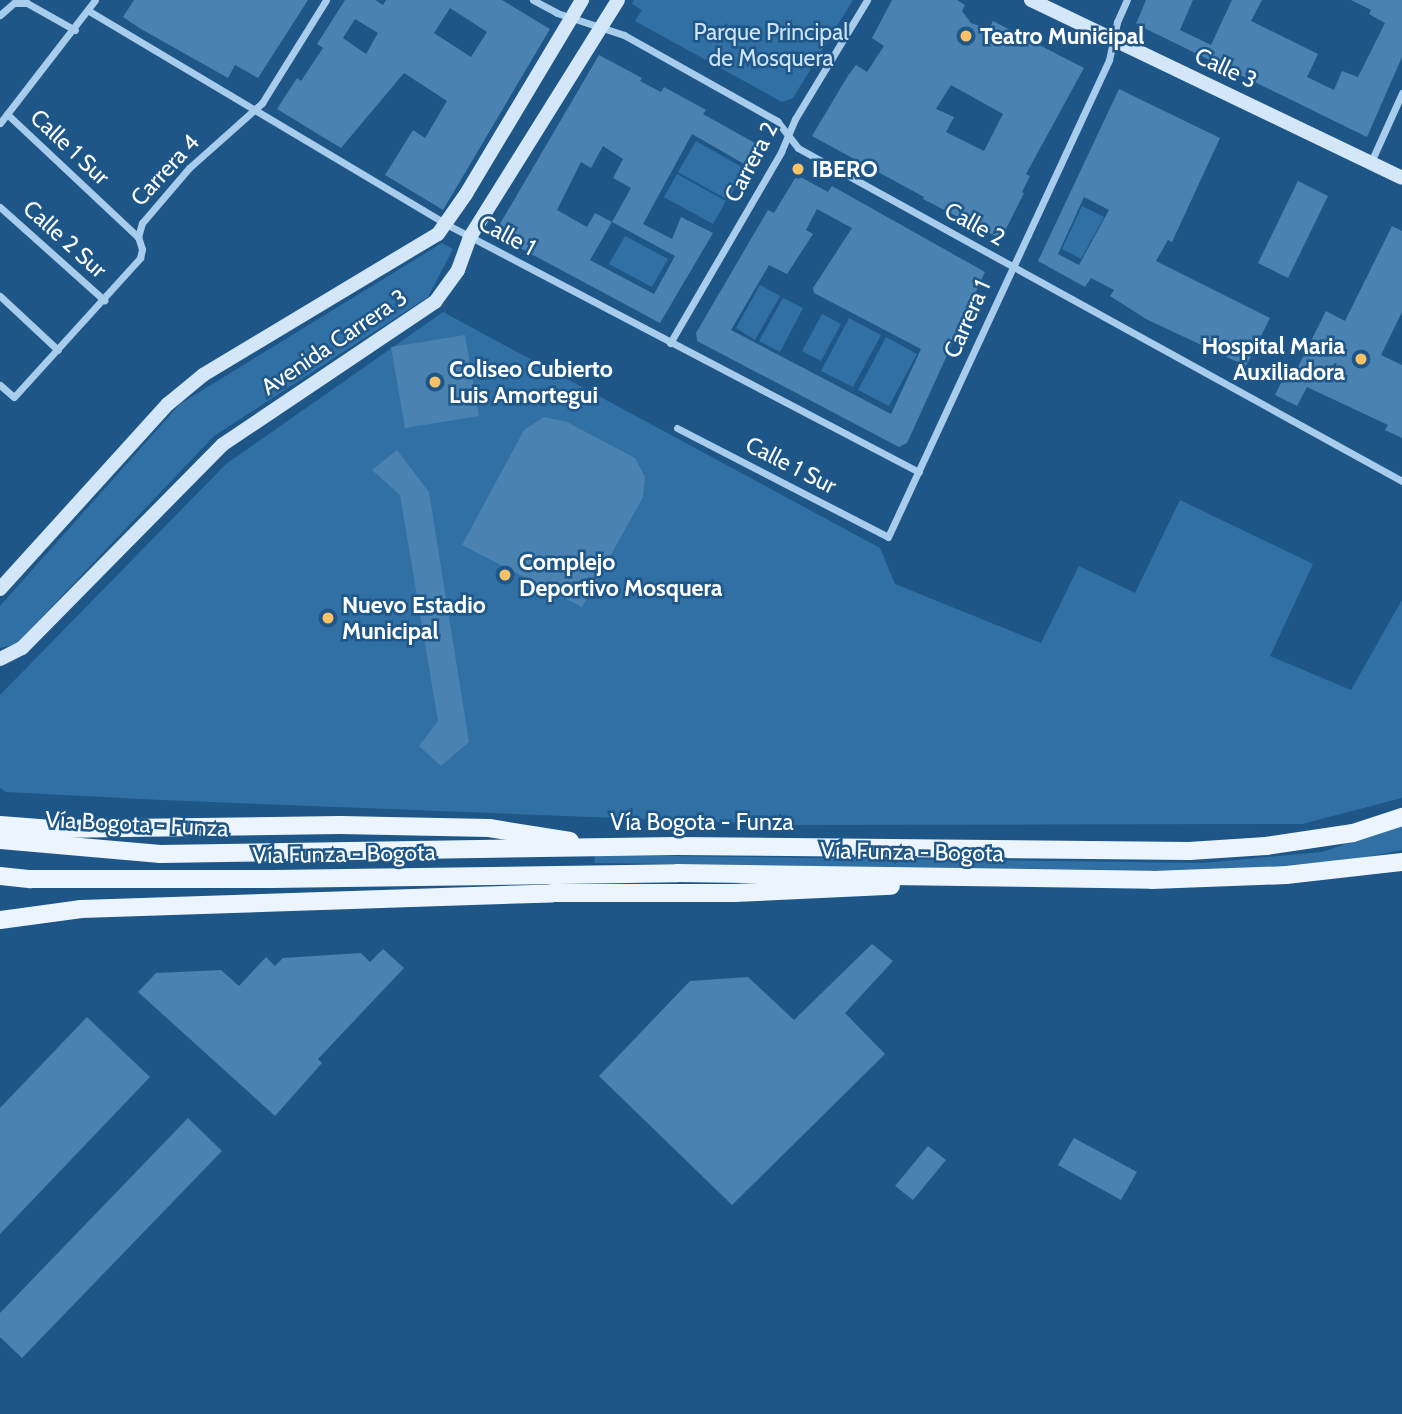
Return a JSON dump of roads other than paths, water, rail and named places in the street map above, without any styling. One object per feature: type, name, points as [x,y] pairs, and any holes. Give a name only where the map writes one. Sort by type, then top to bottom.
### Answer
[{"type":"main road","name":"Avenida Carrera 3","points":[[0,589],[168,404],[203,375],[438,234],[582,0]]},
{"type":"main road","name":"Avenida Carrera 3","points":[[0,659],[22,648],[222,445],[435,302],[458,270],[470,237],[618,0]]},
{"type":"main road","name":"Calle 3","points":[[1031,0],[1402,178]]},
{"type":"main road","name":"Vía Bogota - Funza","points":[[0,840],[159,854],[597,848],[950,847],[1189,851],[1266,846],[1353,833],[1402,817]]},
{"type":"main road","points":[[0,825],[52,829],[307,825],[489,828],[535,833],[597,848]]},
{"type":"main road","name":"Vía Funza - Bogota","points":[[0,876],[31,879],[272,880],[677,873],[1194,879],[1286,874],[1402,862]]},
{"type":"main road","points":[[0,920],[81,909],[552,893],[734,893],[861,889],[989,877]]},
{"type":"street","points":[[0,123],[75,30],[95,0]]},
{"type":"street","name":"Carrera 4","points":[[0,385],[14,397],[140,258],[142,249],[138,237],[142,223],[189,168],[253,108],[262,103],[326,0]]},
{"type":"street","name":"Calle 2","points":[[533,0],[571,18],[624,35],[771,118],[798,148],[1402,481]]},
{"type":"street","name":"Carrera 2","points":[[670,343],[781,152],[787,135],[867,0]]},
{"type":"street","name":"Carrera 1","points":[[888,537],[1109,60],[1127,0]]},
{"type":"street","points":[[0,15],[14,3],[27,3],[75,30]]},
{"type":"street","name":"Calle 1","points":[[89,11],[446,224],[919,472]]},
{"type":"street","points":[[1370,163],[1402,93]]},
{"type":"street","name":"Calle 1 Sur","points":[[7,114],[138,237]]},
{"type":"street","name":"Calle 2 Sur","points":[[0,207],[104,300]]},
{"type":"street","points":[[0,296],[58,350]]},
{"type":"street","name":"Calle 1 Sur","points":[[677,428],[888,537]]},
{"type":"place","name":"Teatro Municipal","points":[[966,36]]},
{"type":"place","name":"IBERO","points":[[798,169]]},
{"type":"place","name":"Hospital Maria Auxiliadora","points":[[1361,359]]},
{"type":"place","name":"Coliseo Cubierto Luis Amortegui","points":[[435,382]]},
{"type":"place","name":"Complejo Deportivo Mosquera","points":[[505,575]]},
{"type":"place","name":"Nuevo Estadio Municipal","points":[[328,618]]},
{"type":"park label","name":"Parque Principal de Mosquera","points":[[771,45]]}]
